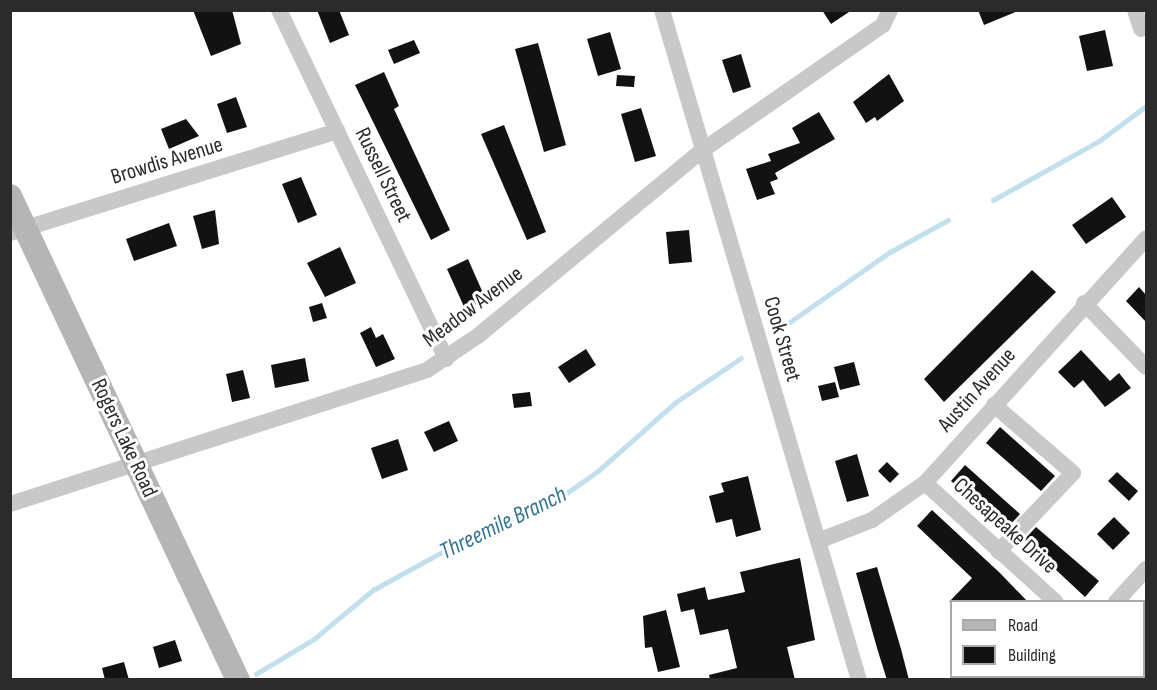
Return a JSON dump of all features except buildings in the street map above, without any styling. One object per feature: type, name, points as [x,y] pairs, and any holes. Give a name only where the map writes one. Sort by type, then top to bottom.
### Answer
[{"type":"main road","name":"Rogers Lake Road","points":[[10,196],[18,231],[136,463],[238,680]]},
{"type":"street","name":"Russell Street","points":[[279,10],[446,359]]},
{"type":"street","name":"Cook Street","points":[[662,10],[860,680]]},
{"type":"street","name":"Meadow Avenue","points":[[10,504],[340,400],[427,370],[446,359],[703,150],[883,25],[890,10]]},
{"type":"street","points":[[1135,10],[1141,29]]},
{"type":"street","name":"Browdis Avenue","points":[[18,231],[337,131]]},
{"type":"street","name":"Austin Avenue","points":[[818,541],[872,520],[925,483],[1084,303],[1146,238]]},
{"type":"street","points":[[1084,303],[1146,367]]},
{"type":"street","points":[[994,405],[1073,473],[999,551]]},
{"type":"street","name":"Chesapeake Drive","points":[[925,483],[1054,600]]},
{"type":"street","points":[[1118,600],[1146,570]]},
{"type":"waterway","name":"Threemile Branch","points":[[993,200],[1099,141],[1146,106]]},
{"type":"waterway","name":"Threemile Branch","points":[[777,331],[890,252],[948,220]]},
{"type":"waterway","name":"Threemile Branch","points":[[256,674],[314,639],[373,590],[464,540],[561,497],[598,471],[676,402],[741,358]]}]
